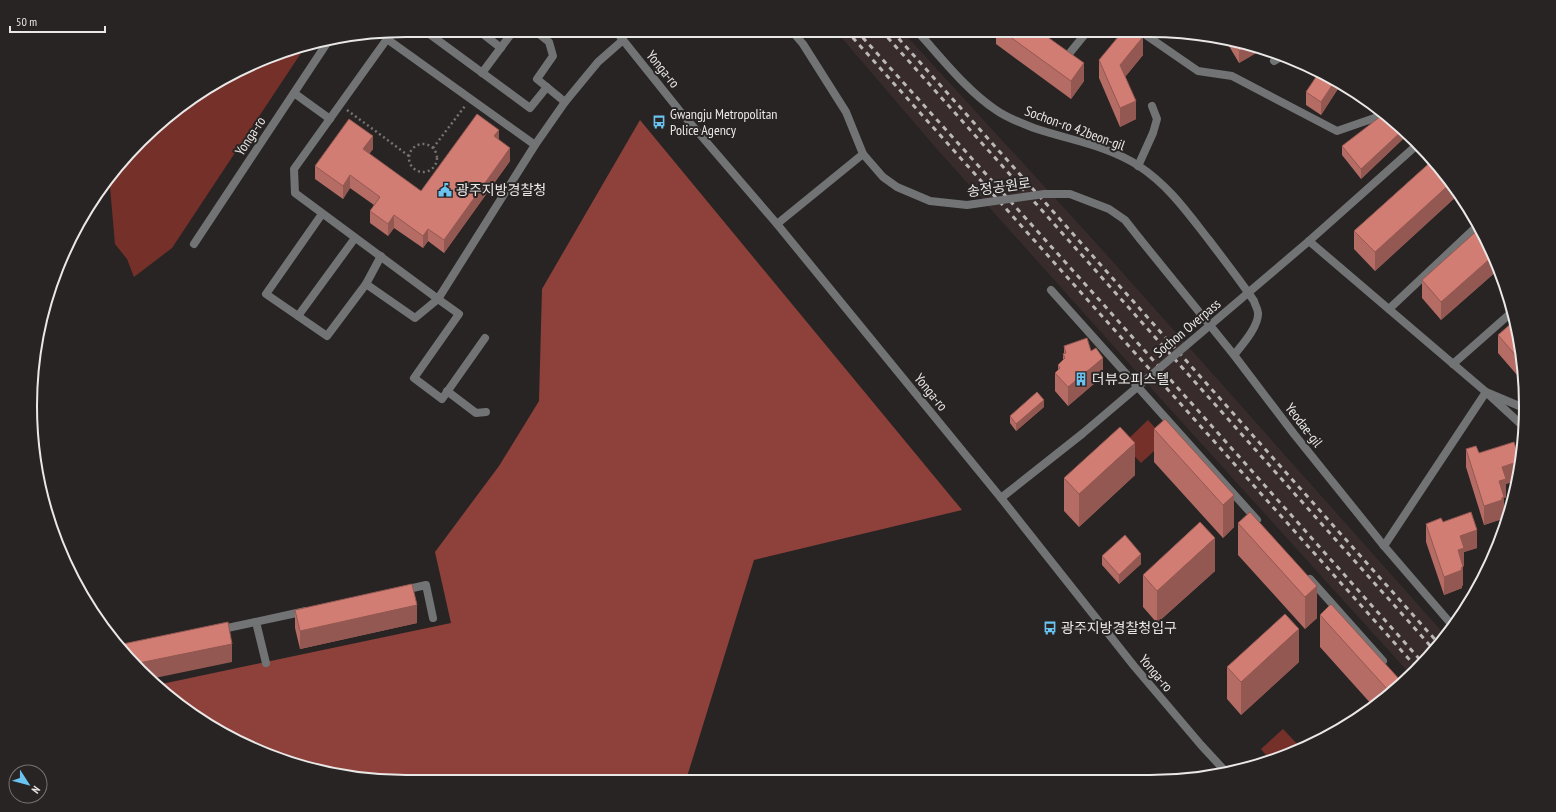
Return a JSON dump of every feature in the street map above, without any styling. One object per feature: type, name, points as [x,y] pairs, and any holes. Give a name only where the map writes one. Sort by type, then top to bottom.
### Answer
[{"type":"street","points":[[433,37],[530,108],[547,87]]},
{"type":"street","points":[[487,37],[501,48]]},
{"type":"street","points":[[482,73],[509,37]]},
{"type":"street","points":[[543,37],[549,42],[553,56],[537,79],[565,102]]},
{"type":"street","name":"Yonga-ro","points":[[621,37],[679,110],[777,224],[1001,498],[1134,666],[1222,768]]},
{"type":"street","name":"송정공원로","points":[[796,37],[846,112],[863,154],[883,177],[897,187],[930,202],[966,205],[1044,194],[1070,194],[1109,209],[1125,220],[1140,239]]},
{"type":"street","name":"Sochon-ro 42beon-gil","points":[[923,37],[968,86],[996,110],[1035,128],[1078,140],[1109,151],[1138,166],[1161,183],[1176,199],[1254,301],[1258,313],[1256,322],[1249,336],[1234,355]]},
{"type":"street","points":[[1059,56],[1065,60],[1083,37]]},
{"type":"street","points":[[1149,37],[1198,71],[1232,76],[1337,131],[1379,116]]},
{"type":"street","points":[[388,38],[294,169],[295,193],[459,314],[414,378],[442,399],[485,338]]},
{"type":"street","points":[[391,38],[470,99],[535,145]]},
{"type":"street","points":[[366,284],[415,318],[438,299],[535,145],[565,102],[598,62],[623,40]]},
{"type":"street","name":"Yonga-ro","points":[[194,244],[325,46]]},
{"type":"street","points":[[294,93],[330,119]]},
{"type":"street","points":[[1138,166],[1153,133],[1157,119],[1152,106]]},
{"type":"street","name":"Sochon Overpass","points":[[1001,498],[1082,434],[1309,241],[1414,148]]},
{"type":"street","points":[[777,224],[863,154]]},
{"type":"street","points":[[322,214],[266,294],[327,336],[366,284],[380,256]]},
{"type":"street","points":[[1389,309],[1473,230]]},
{"type":"street","points":[[298,316],[355,238]]},
{"type":"street","name":"Yeodae-gil","points":[[1140,239],[1234,355],[1294,434],[1384,546],[1449,622]]},
{"type":"street","points":[[1309,241],[1486,392],[1518,422]]},
{"type":"street","points":[[1051,290],[1263,527]]},
{"type":"street","points":[[1453,364],[1507,316]]},
{"type":"street","points":[[447,391],[476,412],[486,412]]},
{"type":"street","points":[[1384,546],[1486,392]]},
{"type":"street","points":[[1486,392],[1519,406]]},
{"type":"street","points":[[1306,575],[1391,670]]},
{"type":"street","points":[[395,591],[426,585],[433,618]]},
{"type":"street","points":[[211,631],[318,608]]},
{"type":"street","points":[[256,622],[266,663]]},
{"type":"path","points":[[433,148],[470,99]]},
{"type":"path","points":[[340,105],[409,156],[412,166],[415,169],[424,172],[433,168],[437,159],[437,154],[433,148],[427,144],[418,145],[410,152],[409,156]]},
{"type":"path","points":[[433,168],[438,171]]},
{"type":"shaded area","points":[[841,37],[907,37],[1097,244],[1442,632],[1411,667],[1407,671],[936,148]]},
{"type":"shaded area","points":[[301,53],[172,248],[134,277],[127,259],[115,244],[110,187],[113,181],[145,145],[181,113],[221,86],[265,65]]},
{"type":"shaded area","points":[[640,120],[962,510],[754,560],[688,775],[406,775],[358,772],[334,768],[287,755],[243,737],[221,726],[201,713],[181,699],[164,684],[451,623],[435,552],[499,466],[539,401],[542,289]]},
{"type":"shaded area","points":[[1148,420],[1166,440],[1141,463],[1123,444]]},
{"type":"shaded area","points":[[1283,729],[1297,744],[1267,756],[1261,749]]},
{"type":"building","points":[[1010,37],[1047,37],[1084,63],[1071,81]]},
{"type":"building","points":[[1118,37],[1143,37],[1120,65],[1136,101],[1120,108],[1099,60]]},
{"type":"building","points":[[1316,77],[1332,85],[1321,102],[1306,92]]},
{"type":"building","name":"광주지방경찰청","points":[[477,114],[499,130],[494,136],[510,148],[444,240],[428,229],[423,236],[394,215],[388,224],[370,211],[380,197],[350,175],[343,186],[315,166],[349,119],[373,136],[363,149],[421,191]]},
{"type":"building","points":[[1380,117],[1399,134],[1361,169],[1342,146]]},
{"type":"building","points":[[1428,164],[1447,187],[1375,252],[1354,231]]},
{"type":"building","points":[[1475,232],[1489,260],[1441,302],[1422,280]]},
{"type":"building","points":[[1510,325],[1516,355],[1498,335]]},
{"type":"building","points":[[1087,338],[1091,351],[1096,348],[1103,358],[1068,387],[1055,373],[1060,368],[1058,365],[1065,358],[1063,354],[1066,353],[1064,346]]},
{"type":"building","points":[[1037,392],[1044,400],[1016,424],[1010,416]]},
{"type":"building","points":[[1165,419],[1234,495],[1223,505],[1154,429]]},
{"type":"building","points":[[1120,427],[1135,443],[1079,494],[1064,478]]},
{"type":"building","points":[[1514,442],[1516,450],[1515,463],[1502,467],[1506,479],[1499,481],[1504,497],[1502,500],[1484,506],[1466,449],[1476,446],[1479,453]]},
{"type":"building","points":[[1250,512],[1317,586],[1305,597],[1238,523]]},
{"type":"building","points":[[1471,512],[1477,530],[1460,536],[1464,548],[1458,550],[1463,567],[1461,568],[1462,570],[1444,577],[1426,524],[1441,518],[1443,522]]},
{"type":"building","points":[[1200,522],[1215,538],[1157,591],[1143,575]]},
{"type":"building","points":[[1125,535],[1141,554],[1119,575],[1102,556]]},
{"type":"building","points":[[412,584],[417,605],[300,631],[295,610]]},
{"type":"building","points":[[1331,604],[1398,678],[1387,689],[1320,615]]},
{"type":"building","points":[[1285,614],[1299,629],[1241,682],[1227,667]]},
{"type":"building","points":[[228,622],[232,644],[141,663],[124,644]]},
{"type":"railway","points":[[852,37],[1414,664]]},
{"type":"railway","points":[[862,37],[1419,658]]},
{"type":"railway","points":[[887,37],[1430,646]]},
{"type":"railway","points":[[897,37],[1435,640]]},
{"type":"place","name":"Gwangju Metropolitan Police Agency","points":[[659,122]]},
{"type":"place","name":"광주지방경찰청","points":[[445,190]]},
{"type":"place","name":"더뷰오피스텔","points":[[1081,379]]},
{"type":"place","name":"광주지방경찰청입구","points":[[1050,628]]}]
